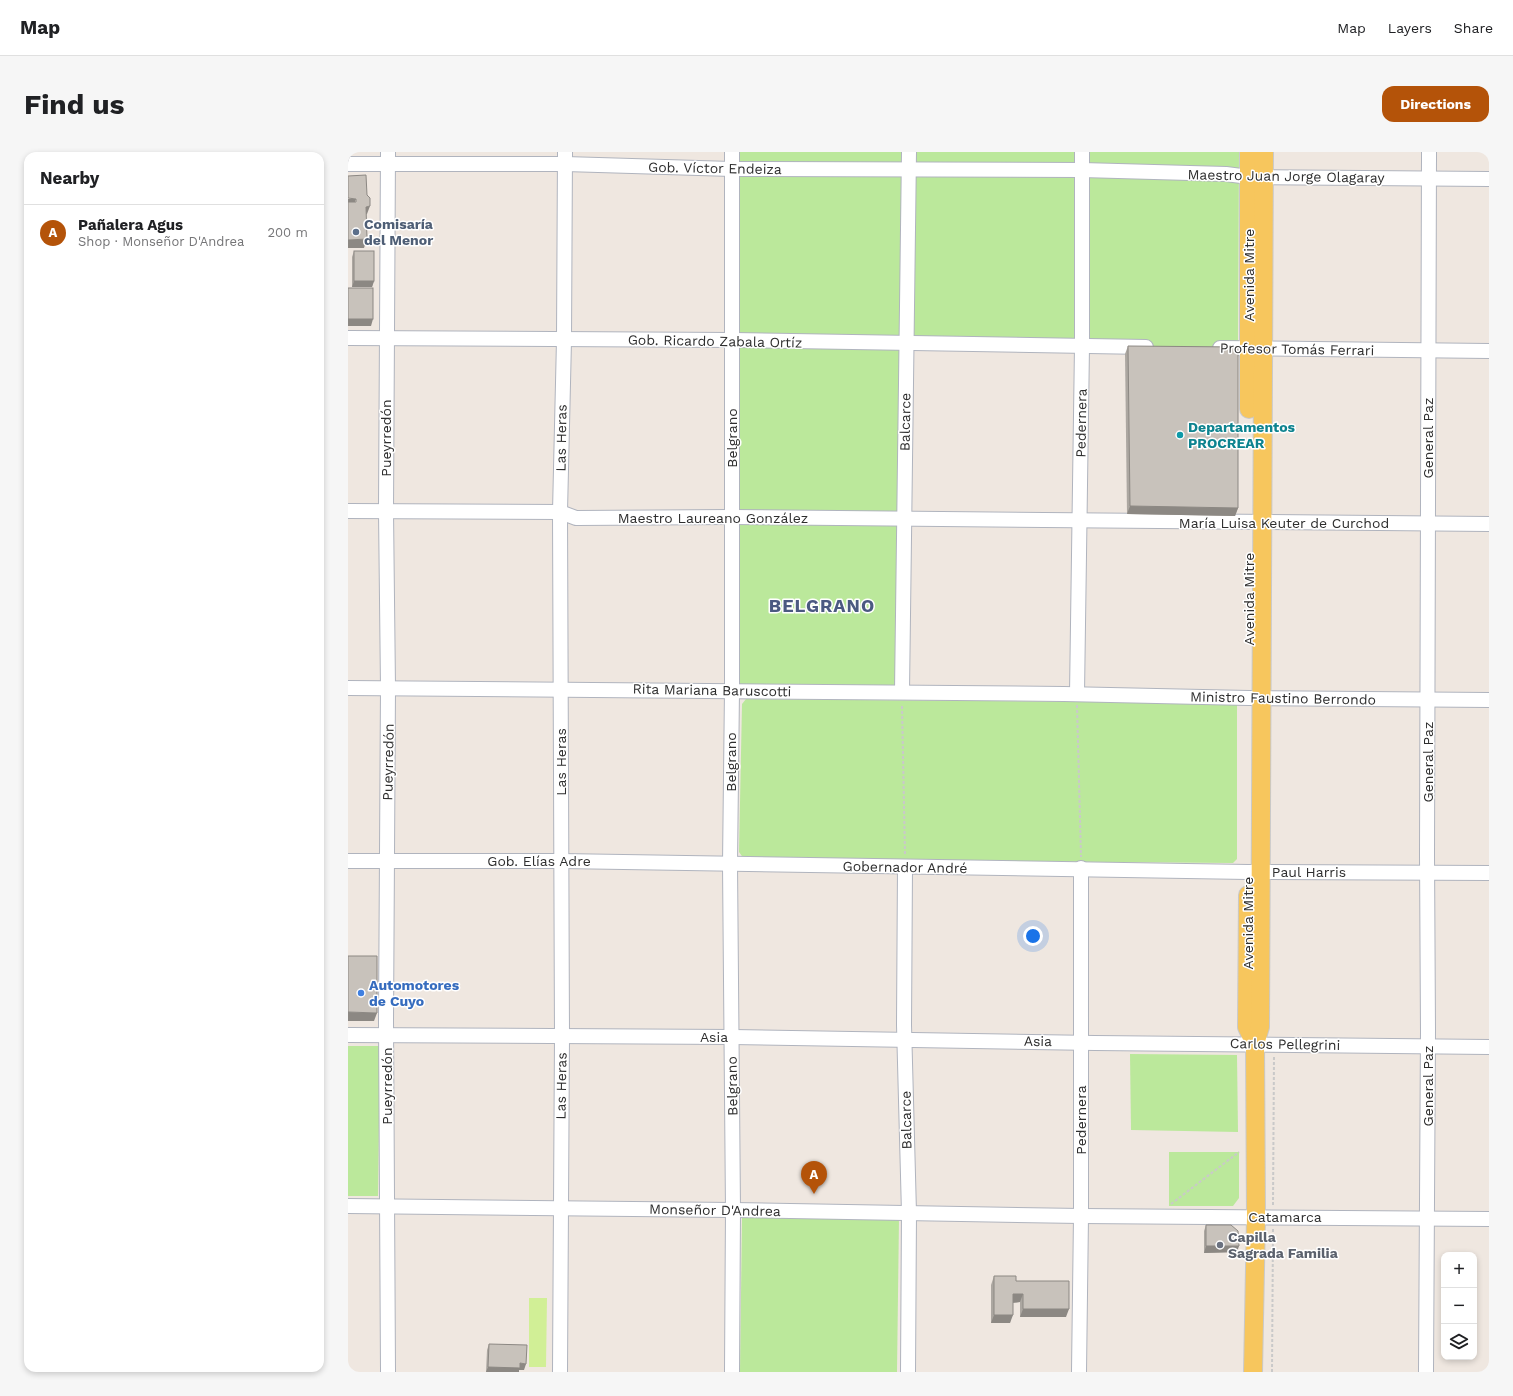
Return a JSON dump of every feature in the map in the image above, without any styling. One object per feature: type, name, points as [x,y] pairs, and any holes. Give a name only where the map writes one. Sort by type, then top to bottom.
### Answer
[{"type":"main road","name":"Avenida Mitre","points":[[1249,152],[1256,177],[1254,872],[1260,1027],[1255,1044],[1256,1217],[1253,1372]]},
{"type":"main road","name":"Avenida Mitre","points":[[1256,177],[1264,152]]},
{"type":"street","name":"Belgrano","points":[[732,152],[733,340],[730,864],[733,1210],[732,1372]]},
{"type":"street","name":"Balcarce","points":[[902,692],[903,518],[909,152]]},
{"type":"street","name":"Pedernera","points":[[1077,694],[1082,346],[1082,152]]},
{"type":"street","name":"General Paz","points":[[1426,1372],[1428,1218],[1427,872],[1429,152]]},
{"type":"street","name":"Gob. Víctor Endeiza","points":[[348,164],[388,158],[565,158],[732,169],[1082,170]]},
{"type":"street","name":"Pueyrredón","points":[[388,158],[386,339],[388,688],[386,1035],[388,1372]]},
{"type":"street","name":"Las Heras","points":[[560,1372],[562,1037],[560,512],[564,340],[565,158]]},
{"type":"street","name":"Maestro Juan Jorge Olagaray","points":[[1082,170],[1226,174],[1256,177],[1489,179]]},
{"type":"street","name":"Gob. Ricardo Zabala Ortíz","points":[[348,338],[733,340],[1082,346]]},
{"type":"street","points":[[1082,346],[1161,347]]},
{"type":"street","name":"Profesor Tomás Ferrari","points":[[1208,348],[1489,351]]},
{"type":"street","name":"Maestro Laureano González","points":[[348,511],[560,512],[576,518],[903,518],[1080,521]]},
{"type":"street","name":"María Luisa Keuter de Curchod","points":[[1080,521],[1489,524]]},
{"type":"street","name":"Rita Mariana Baruscotti","points":[[348,688],[1077,694]]},
{"type":"street","name":"Ministro Faustino Berrondo","points":[[1077,694],[1255,698],[1489,700]]},
{"type":"street","name":"Gob. Elías Adre","points":[[348,861],[561,861],[730,864]]},
{"type":"street","name":"Gobernador André","points":[[730,864],[1081,868]]},
{"type":"street","name":"Balcarce","points":[[905,867],[904,1039],[909,1213],[908,1372]]},
{"type":"street","name":"Pedernera","points":[[1079,1372],[1081,1216],[1081,868]]},
{"type":"street","name":"Paul Harris","points":[[1081,868],[1254,872],[1489,873]]},
{"type":"street","name":"Asia","points":[[348,1035],[732,1037],[1081,1043]]},
{"type":"street","name":"Carlos Pellegrini","points":[[1081,1043],[1489,1046]]},
{"type":"street","name":"Monseñor D'Andrea","points":[[348,1206],[733,1210],[1081,1216]]},
{"type":"street","name":"Catamarca","points":[[1081,1216],[1489,1219]]},
{"type":"path","points":[[902,692],[905,867]]},
{"type":"path","points":[[1077,694],[1081,868]]},
{"type":"path","points":[[1169,1206],[1239,1152]]},
{"type":"green space","points":[[733,152],[1239,152],[1238,349],[906,343],[902,692],[732,690]]},
{"type":"green space","points":[[746,699],[1234,703],[1237,705],[1237,859],[1233,863],[744,859],[739,852],[742,704]]},
{"type":"green space","points":[[348,1046],[380,1046],[378,1196],[348,1196]]},
{"type":"green space","points":[[1130,1054],[1237,1055],[1238,1132],[1131,1130]]},
{"type":"green space","points":[[1169,1152],[1239,1152],[1239,1198],[1233,1206],[1169,1206]]},
{"type":"green space","points":[[742,1216],[899,1218],[897,1372],[740,1372]]},
{"type":"green space","points":[[529,1298],[547,1298],[546,1367],[529,1367]]},
{"type":"building","name":"Comisaría del Menor","points":[[366,175],[367,195],[370,198],[370,206],[366,207],[367,239],[348,240],[348,202],[356,202],[356,199],[348,198],[348,176]]},
{"type":"building","points":[[354,251],[374,251],[374,281],[354,281]]},
{"type":"building","points":[[348,288],[373,288],[373,319],[348,319]]},
{"type":"building","name":"Departamentos PROCREAR","points":[[1128,346],[1238,347],[1238,508],[1130,506]]},
{"type":"building","name":"Automotores de Cuyo","points":[[348,956],[377,956],[377,1013],[348,1012]]},
{"type":"building","name":"Capilla Sagrada Familia","points":[[1206,1225],[1231,1225],[1238,1231],[1239,1246],[1206,1246]]},
{"type":"building","points":[[994,1276],[1016,1276],[1016,1281],[1069,1281],[1069,1309],[1023,1309],[1023,1294],[1013,1294],[1013,1315],[994,1315]]},
{"type":"building","points":[[489,1344],[527,1345],[526,1364],[520,1363],[520,1368],[488,1367]]},
{"type":"place","name":"Comisaría del Menor","points":[[356,232]]},
{"type":"place","name":"Departamentos PROCREAR","points":[[1180,435]]},
{"type":"place","name":"Automotores de Cuyo","points":[[361,993]]},
{"type":"place","name":"Pañalera Agus","points":[[814,1194]]},
{"type":"place","name":"Capilla Sagrada Familia","points":[[1220,1245]]},
{"type":"district","name":"BELGRANO","points":[[822,606]]}]
